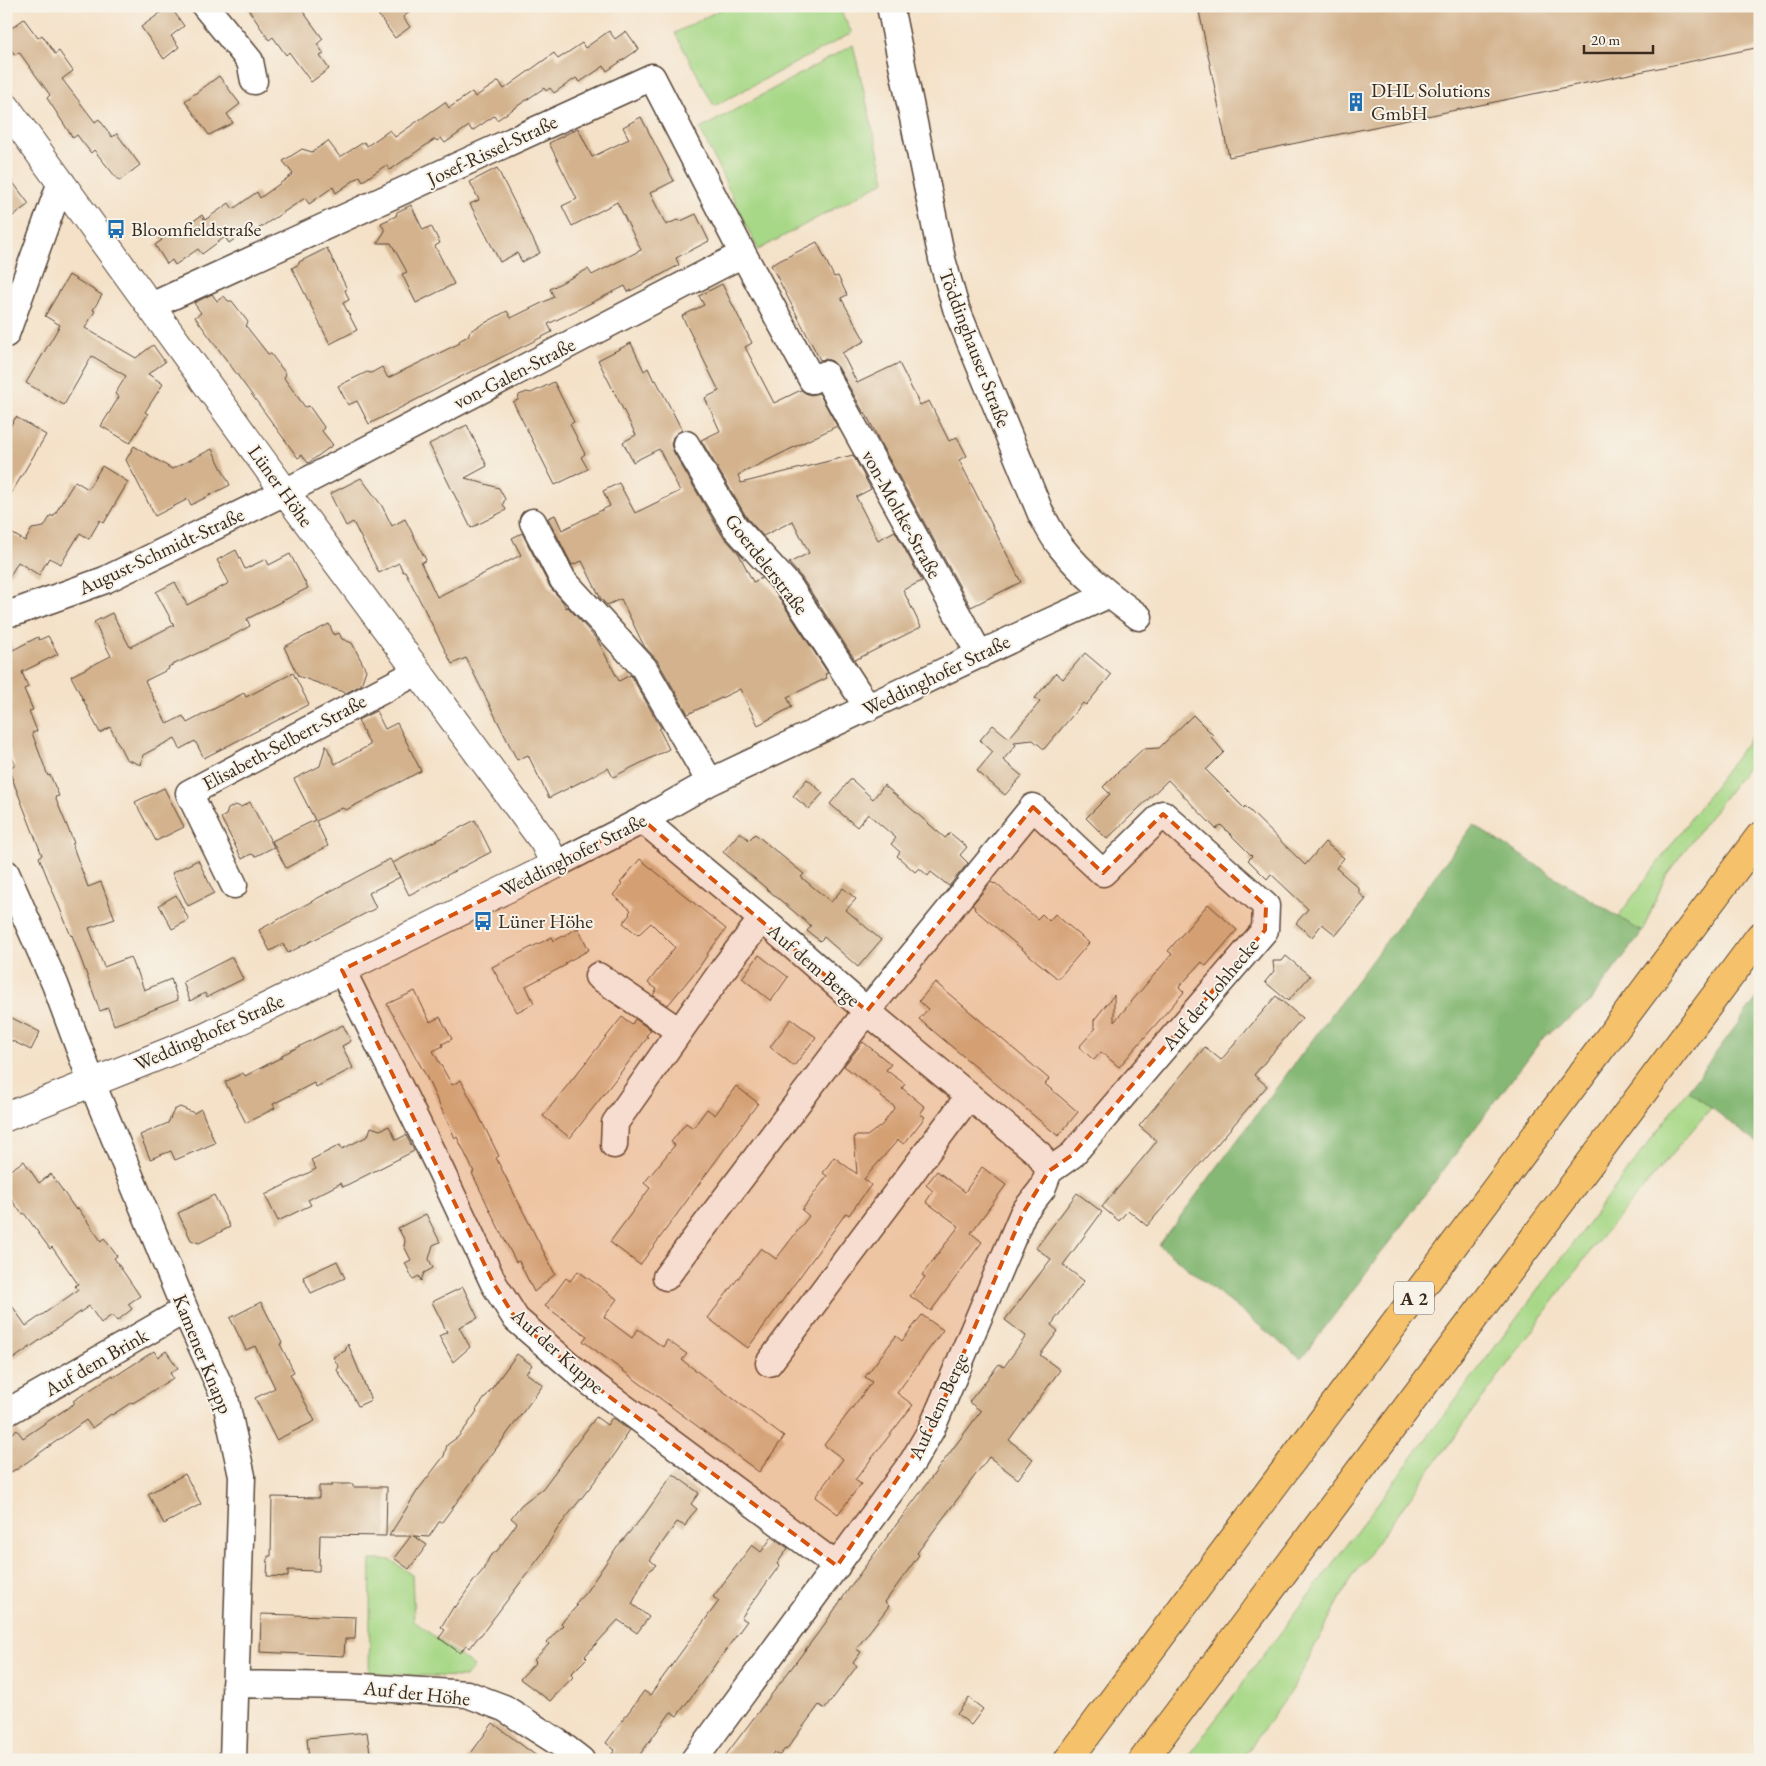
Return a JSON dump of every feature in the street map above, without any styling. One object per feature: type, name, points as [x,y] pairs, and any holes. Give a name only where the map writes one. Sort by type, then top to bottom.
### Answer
[{"type":"highway","name":"A 2","points":[[1068,1760],[1760,836]]},
{"type":"highway","points":[[1143,1760],[1760,936]]},
{"type":"street","points":[[204,6],[250,61],[254,81]]},
{"type":"street","name":"Töddinghauser Straße","points":[[890,6],[942,259],[956,308],[1040,514],[1060,545],[1077,565],[1108,595],[1139,617]]},
{"type":"street","name":"Josef-Rissel-Straße","points":[[152,306],[652,77],[743,254]]},
{"type":"street","name":"Lüner Höhe","points":[[6,106],[285,492],[544,842],[555,865]]},
{"type":"street","points":[[6,334],[61,182]]},
{"type":"street","name":"von-Moltke-Straße","points":[[743,254],[818,377],[980,655]]},
{"type":"street","name":"von-Galen-Straße","points":[[285,492],[743,254]]},
{"type":"street","name":"Goerdelerstraße","points":[[686,444],[734,527],[789,586],[868,708]]},
{"type":"street","name":"August-Schmidt-Straße","points":[[6,613],[16,612],[105,580],[285,492]]},
{"type":"street","points":[[533,522],[563,580],[644,668],[710,782]]},
{"type":"street","name":"Weddinghofer Straße","points":[[6,1117],[206,1037],[644,820],[710,782],[1108,595]]},
{"type":"street","name":"Elisabeth-Selbert-Straße","points":[[234,885],[189,792],[417,672]]},
{"type":"street","name":"Auf der Lohhecke","points":[[867,1011],[1033,807],[1103,873],[1163,814],[1266,906],[1265,930],[1072,1155],[1049,1172]]},
{"type":"street","name":"Auf dem Berge","points":[[644,820],[762,919],[867,1011],[1039,1154],[1049,1172],[1042,1189],[1023,1213],[931,1430],[913,1461],[694,1760]]},
{"type":"street","name":"Kamener Knapp","points":[[6,873],[55,984],[92,1084],[185,1310],[225,1398],[242,1476],[233,1760]]},
{"type":"street","name":"Auf dem Berge","points":[[614,1145],[615,1123],[679,1031],[762,919]]},
{"type":"street","name":"Auf der Kuppe","points":[[342,970],[440,1169],[494,1284],[516,1319],[583,1377],[837,1566]]},
{"type":"street","points":[[598,976],[679,1031]]},
{"type":"street","name":"Auf dem Berge","points":[[666,1277],[867,1011]]},
{"type":"street","points":[[769,1363],[969,1096]]},
{"type":"street","name":"Auf dem Brink","points":[[6,1413],[185,1310]]},
{"type":"street","name":"Auf der Höhe","points":[[235,1684],[347,1686],[467,1694],[504,1708],[559,1743],[581,1760]]},
{"type":"highlighted area","points":[[1033,807],[1103,873],[1163,814],[1266,906],[1265,930],[1072,1155],[1049,1171],[1023,1213],[931,1430],[837,1566],[583,1377],[516,1319],[494,1284],[342,970],[643,820],[867,1011]]},
{"type":"green space","points":[[727,6],[838,6],[852,33],[714,106],[675,33]]},
{"type":"green space","points":[[853,45],[885,181],[758,250],[700,129]]},
{"type":"green space","points":[[1760,725],[1760,750],[1666,875],[1642,932],[1617,918]]},
{"type":"green space","points":[[1473,825],[1642,932],[1588,1004],[1543,1038],[1301,1359],[1159,1245]]},
{"type":"green space","points":[[1760,994],[1760,1145],[1688,1090]]},
{"type":"green space","points":[[1688,1090],[1711,1108],[1594,1246],[1351,1578],[1291,1692],[1241,1760],[1185,1760]]},
{"type":"green space","points":[[371,1560],[391,1560],[412,1575],[414,1621],[474,1667],[465,1677],[369,1674]]},
{"type":"building","points":[[170,6],[184,26],[171,36],[179,47],[164,59],[141,27]]},
{"type":"building","points":[[246,6],[299,6],[323,39],[317,44],[324,54],[320,56],[329,69],[311,82],[289,52],[286,55],[273,37],[269,40]]},
{"type":"building","points":[[372,6],[418,6],[403,17],[410,27],[395,38]]},
{"type":"building","name":"DHL Solutions GmbH","points":[[1198,6],[1760,6],[1760,47],[1229,157]]},
{"type":"building","points":[[24,19],[38,38],[42,35],[55,54],[59,51],[73,71],[62,79],[95,122],[99,119],[112,137],[117,134],[140,165],[119,181],[94,150],[91,153],[77,135],[73,138],[47,98],[50,95],[19,52],[15,55],[6,43],[6,32]]},
{"type":"building","points":[[609,31],[615,39],[626,31],[639,49],[607,71],[604,66],[580,82],[576,78],[554,93],[550,88],[546,91],[544,88],[497,120],[494,116],[472,131],[469,126],[445,143],[441,138],[437,141],[435,139],[390,170],[386,165],[363,181],[360,176],[336,193],[333,187],[309,204],[305,198],[255,231],[252,227],[229,243],[225,237],[202,254],[198,249],[175,265],[172,260],[167,264],[155,245],[162,240],[160,237],[175,226],[179,231],[202,215],[205,220],[229,203],[233,209],[257,192],[260,198],[293,174],[283,161],[302,149],[312,152],[328,141],[340,157],[364,142],[367,146],[390,130],[395,137],[445,102],[449,108],[472,92],[475,97],[499,81],[504,89],[554,53],[558,59],[582,43],[585,48]]},
{"type":"building","points":[[219,76],[240,104],[227,114],[233,123],[209,135],[185,101]]},
{"type":"building","points":[[641,117],[674,181],[650,193],[666,225],[696,214],[709,241],[676,258],[679,265],[659,276],[628,292],[625,286],[548,324],[552,332],[369,424],[357,401],[348,405],[338,386],[382,367],[388,378],[460,343],[459,341],[468,336],[470,331],[507,311],[511,318],[554,297],[550,289],[588,269],[592,275],[641,250],[617,202],[572,226],[562,206],[577,199],[549,143],[578,128],[592,157],[629,139],[623,127]]},
{"type":"building","points":[[497,168],[540,253],[522,262],[517,253],[500,262],[470,204],[479,200],[470,182]]},
{"type":"building","points":[[6,173],[29,204],[6,221]]},
{"type":"building","points":[[411,205],[423,230],[431,226],[440,243],[435,246],[454,284],[416,303],[402,274],[407,272],[391,243],[377,243],[385,231],[381,223],[396,216],[397,212]]},
{"type":"building","points":[[817,242],[834,277],[838,276],[847,295],[841,298],[865,341],[842,353],[857,383],[899,363],[920,405],[929,401],[949,441],[957,437],[967,456],[959,460],[1021,582],[971,607],[865,412],[838,367],[832,361],[820,360],[771,265]]},
{"type":"building","points":[[327,248],[347,289],[345,290],[349,300],[343,303],[357,330],[330,344],[292,268],[299,264],[299,262]]},
{"type":"building","points":[[69,275],[102,295],[85,328],[136,358],[153,345],[165,362],[148,374],[163,384],[145,412],[148,414],[130,443],[101,426],[119,397],[115,394],[126,376],[92,356],[64,405],[26,383],[60,325],[45,316]]},
{"type":"building","points":[[722,284],[752,343],[745,347],[774,403],[801,390],[811,395],[819,393],[837,426],[738,475],[741,483],[853,455],[871,489],[856,497],[878,540],[895,531],[922,581],[903,590],[921,627],[855,660],[802,578],[789,563],[809,553],[793,521],[763,536],[747,518],[701,440],[720,431],[705,398],[719,391],[682,316],[704,305],[699,296]]},
{"type":"building","points":[[212,294],[217,301],[224,296],[228,301],[232,301],[248,322],[246,326],[286,374],[284,378],[305,407],[309,406],[324,427],[322,431],[333,445],[308,463],[302,455],[298,458],[195,317],[201,313],[194,303]]},
{"type":"building","points":[[631,343],[644,371],[648,368],[654,381],[656,380],[682,430],[673,437],[671,444],[673,451],[722,535],[739,554],[753,582],[762,578],[777,595],[828,673],[825,674],[827,678],[787,697],[792,707],[758,725],[740,689],[688,714],[657,660],[644,646],[621,599],[607,605],[601,599],[582,561],[572,565],[548,518],[555,515],[562,530],[610,506],[603,491],[619,483],[635,513],[680,491],[659,449],[633,462],[623,442],[636,435],[598,360]]},
{"type":"building","points":[[554,382],[574,422],[570,424],[585,454],[581,457],[588,469],[555,485],[513,402],[518,400],[519,395],[527,392],[531,393]]},
{"type":"building","points":[[16,417],[46,435],[6,502],[6,433]]},
{"type":"building","points":[[467,425],[487,466],[465,478],[499,488],[505,499],[503,504],[506,510],[471,528],[429,444]]},
{"type":"building","points":[[134,446],[172,469],[212,449],[230,485],[191,505],[188,499],[155,516],[126,460]]},
{"type":"building","points":[[102,466],[128,482],[104,523],[100,520],[89,539],[80,533],[61,564],[49,558],[39,575],[18,562],[6,583],[6,530],[25,541],[32,529],[44,527],[51,515],[53,517],[75,481],[88,489]]},
{"type":"building","points":[[361,478],[382,506],[392,526],[405,519],[426,560],[421,563],[437,597],[521,555],[512,538],[522,533],[550,587],[566,608],[568,607],[598,641],[619,681],[630,675],[632,677],[661,728],[659,729],[669,749],[613,777],[608,768],[549,798],[528,755],[517,760],[466,658],[452,664],[405,571],[403,572],[399,563],[379,573],[353,522],[346,526],[330,494]]},
{"type":"building","points":[[236,550],[245,569],[266,559],[269,565],[290,554],[308,588],[247,619],[250,626],[230,638],[168,667],[169,669],[145,681],[167,724],[183,716],[187,723],[244,693],[246,697],[293,673],[309,704],[204,758],[195,741],[180,749],[175,738],[143,755],[141,765],[126,759],[110,727],[100,733],[71,676],[111,656],[94,622],[112,613],[130,647],[174,625],[156,592],[175,582],[187,605],[229,583],[217,560]]},
{"type":"building","points":[[329,624],[334,635],[339,633],[342,639],[352,643],[366,670],[361,685],[346,693],[298,676],[284,647]]},
{"type":"building","points":[[6,636],[8,636],[13,650],[38,637],[39,640],[48,636],[58,654],[22,672],[28,687],[24,689],[33,710],[29,711],[37,731],[32,733],[48,776],[50,775],[59,796],[55,797],[74,843],[72,844],[88,887],[101,882],[115,919],[89,928],[104,967],[130,957],[144,990],[171,979],[178,1000],[114,1025],[108,1008],[100,1011],[72,935],[39,857],[42,855],[8,768],[15,765],[6,742]]},
{"type":"building","points":[[1085,653],[1111,675],[1086,705],[1083,703],[1044,749],[1033,740],[1014,742],[1016,745],[1003,760],[1022,776],[1005,795],[977,771],[993,752],[980,740],[993,725],[1009,738],[1040,702],[1035,698],[1056,673],[1063,679]]},
{"type":"building","points":[[376,711],[385,729],[397,723],[421,771],[346,810],[342,808],[316,821],[328,846],[286,868],[272,841],[315,820],[294,779],[320,766],[326,745],[335,764],[370,745],[358,720]]},
{"type":"building","points":[[1193,715],[1213,735],[1211,737],[1224,752],[1206,770],[1244,808],[1245,806],[1305,865],[1325,842],[1344,858],[1336,868],[1359,888],[1359,893],[1366,899],[1336,935],[1322,924],[1312,937],[1296,923],[1308,909],[1271,874],[1267,879],[1248,860],[1252,856],[1221,825],[1216,829],[1168,780],[1107,839],[1086,818],[1110,794],[1103,787],[1118,772],[1143,749],[1159,748]]},
{"type":"building","points":[[807,779],[823,793],[809,809],[793,796]]},
{"type":"building","points":[[850,780],[873,799],[884,785],[945,838],[950,833],[967,847],[960,855],[968,863],[949,886],[931,872],[928,876],[919,868],[915,872],[897,856],[900,852],[891,844],[896,838],[868,814],[857,827],[830,804]]},
{"type":"building","points":[[164,788],[184,827],[156,841],[135,802]]},
{"type":"building","points":[[250,802],[274,847],[256,856],[251,854],[242,859],[221,818],[226,815],[228,809],[235,805],[241,807]]},
{"type":"building","points":[[475,820],[491,852],[409,895],[393,863]]},
{"type":"building","points":[[740,832],[749,840],[755,834],[804,874],[801,877],[831,902],[843,888],[856,899],[846,910],[881,940],[858,967],[824,937],[820,941],[807,931],[811,926],[723,852]]},
{"type":"building","points":[[390,859],[400,877],[369,893],[376,908],[288,953],[283,944],[270,951],[259,930]]},
{"type":"building","points":[[640,859],[726,929],[700,966],[668,1005],[653,995],[657,989],[648,983],[675,947],[651,923],[638,935],[623,923],[631,910],[613,895],[622,884],[620,883]]},
{"type":"building","points":[[198,860],[214,893],[188,906],[172,873]]},
{"type":"building","points":[[991,882],[995,883],[1037,919],[1042,914],[1049,921],[1055,914],[1089,943],[1058,979],[974,909],[975,907],[972,905]]},
{"type":"building","points":[[176,895],[189,920],[172,929],[159,905]]},
{"type":"building","points":[[1208,904],[1237,930],[1206,966],[1202,962],[1179,987],[1184,992],[1119,1067],[1101,1052],[1094,1060],[1079,1047],[1096,1028],[1094,1027],[1094,1020],[1114,995],[1114,1022],[1172,954],[1168,951]]},
{"type":"building","points":[[578,928],[589,950],[565,963],[566,965],[526,986],[534,1003],[517,1012],[492,967],[552,937],[554,941]]},
{"type":"building","points":[[759,955],[788,977],[771,1001],[742,978]]},
{"type":"building","points":[[1286,956],[1310,976],[1288,1001],[1265,982],[1274,971],[1273,961],[1282,961]]},
{"type":"building","points":[[232,957],[243,979],[207,997],[205,993],[190,1001],[183,982]]},
{"type":"building","points":[[935,982],[1049,1079],[1045,1084],[1078,1112],[1058,1136],[919,1019],[928,1009],[919,1001]]},
{"type":"building","points":[[415,991],[430,1022],[440,1017],[452,1039],[433,1051],[452,1085],[461,1080],[499,1156],[496,1158],[555,1274],[534,1292],[519,1261],[516,1262],[499,1229],[457,1137],[455,1138],[425,1074],[387,1004]]},
{"type":"building","points":[[1276,996],[1302,1018],[1254,1075],[1267,1086],[1147,1226],[1128,1210],[1119,1221],[1102,1207],[1157,1141],[1139,1126],[1205,1047],[1221,1060]]},
{"type":"building","points":[[6,1015],[40,1032],[31,1050],[6,1038]]},
{"type":"building","points":[[622,1017],[632,1024],[635,1019],[651,1030],[646,1036],[648,1037],[570,1138],[543,1116]]},
{"type":"building","points":[[791,1019],[816,1037],[794,1066],[770,1047]]},
{"type":"building","points":[[343,1025],[351,1041],[342,1046],[353,1068],[316,1087],[314,1083],[273,1104],[275,1108],[246,1123],[225,1082],[243,1073],[245,1076],[282,1057],[282,1055]]},
{"type":"building","points":[[863,1042],[891,1064],[886,1070],[905,1084],[902,1088],[925,1107],[920,1114],[925,1117],[904,1144],[898,1140],[864,1179],[871,1185],[849,1215],[846,1213],[748,1348],[708,1318],[761,1248],[776,1259],[809,1216],[802,1210],[827,1176],[823,1173],[834,1157],[857,1174],[854,1136],[867,1136],[882,1125],[895,1107],[844,1066]]},
{"type":"building","points":[[736,1086],[758,1103],[640,1265],[610,1242],[650,1188],[644,1183],[675,1145],[671,1142],[686,1123],[693,1128],[707,1109],[715,1115]]},
{"type":"building","points":[[180,1107],[194,1113],[201,1109],[215,1143],[175,1160],[171,1151],[150,1159],[140,1135],[168,1123],[174,1110]]},
{"type":"building","points":[[389,1126],[396,1140],[406,1135],[414,1151],[343,1187],[341,1183],[308,1200],[311,1205],[278,1221],[265,1195],[316,1169],[311,1160],[340,1145],[342,1149],[368,1136],[371,1127],[380,1130]]},
{"type":"building","points":[[24,1161],[39,1183],[51,1174],[101,1241],[104,1238],[117,1256],[114,1258],[140,1296],[128,1304],[132,1309],[117,1321],[112,1315],[101,1323],[89,1306],[13,1359],[6,1349],[6,1297],[26,1326],[78,1290],[75,1286],[78,1284],[52,1247],[50,1249],[6,1192],[6,1173]]},
{"type":"building","points":[[982,1167],[1006,1185],[971,1233],[982,1242],[931,1311],[910,1296],[925,1277],[922,1275],[959,1226],[926,1202],[933,1191],[926,1185],[937,1171],[965,1192]]},
{"type":"building","points":[[1077,1193],[1102,1212],[1063,1265],[1084,1281],[1051,1325],[1058,1331],[1040,1355],[1060,1370],[1009,1440],[1033,1459],[1018,1479],[989,1457],[917,1553],[919,1555],[885,1602],[889,1606],[856,1649],[861,1652],[853,1663],[857,1666],[825,1709],[819,1705],[786,1750],[779,1756],[774,1752],[768,1760],[722,1760],[981,1411],[969,1402],[999,1364],[1004,1367],[1026,1336],[1005,1320],[1051,1259],[1036,1248]]},
{"type":"building","points":[[214,1195],[230,1227],[199,1243],[191,1240],[178,1213]]},
{"type":"building","points":[[426,1214],[440,1242],[433,1245],[429,1259],[433,1268],[424,1273],[421,1281],[419,1276],[413,1279],[405,1263],[411,1260],[404,1246],[405,1241],[398,1228]]},
{"type":"building","points":[[337,1261],[345,1278],[311,1293],[303,1277]]},
{"type":"building","points":[[578,1271],[617,1299],[604,1317],[632,1338],[638,1329],[663,1347],[667,1340],[687,1354],[682,1360],[784,1437],[759,1472],[583,1341],[587,1336],[545,1306],[566,1278],[570,1281]]},
{"type":"building","points":[[463,1287],[478,1318],[459,1327],[470,1347],[453,1362],[439,1336],[447,1332],[432,1302]]},
{"type":"building","points":[[261,1302],[282,1343],[280,1344],[294,1372],[290,1374],[315,1421],[276,1440],[255,1398],[275,1388],[255,1346],[246,1350],[230,1318]]},
{"type":"building","points":[[922,1315],[943,1330],[897,1393],[913,1405],[855,1480],[861,1484],[838,1514],[815,1497],[843,1459],[824,1445],[872,1382],[865,1377],[896,1336],[902,1341]]},
{"type":"building","points":[[348,1344],[371,1400],[358,1406],[337,1370],[339,1367],[333,1357],[345,1351]]},
{"type":"building","points":[[154,1351],[158,1357],[166,1351],[178,1368],[170,1373],[173,1378],[133,1403],[111,1414],[92,1428],[86,1420],[16,1470],[6,1475],[6,1437],[17,1430],[23,1438],[75,1403],[73,1401]]},
{"type":"building","points":[[517,1354],[532,1365],[526,1373],[543,1385],[442,1522],[439,1522],[429,1537],[414,1536],[427,1545],[409,1569],[394,1558],[411,1536],[389,1536],[418,1490],[444,1456],[447,1445],[458,1437],[466,1427],[476,1410]]},
{"type":"building","points":[[596,1417],[607,1425],[612,1418],[629,1430],[625,1438],[609,1463],[558,1528],[542,1554],[481,1635],[470,1648],[466,1645],[460,1653],[439,1638],[445,1630],[441,1627],[454,1606],[455,1608],[483,1570],[490,1556],[497,1551],[517,1523],[511,1518],[521,1505],[543,1488]]},
{"type":"building","points":[[185,1474],[201,1504],[164,1524],[148,1494]]},
{"type":"building","points":[[673,1474],[699,1493],[691,1504],[697,1509],[685,1526],[677,1522],[650,1560],[656,1565],[648,1572],[632,1604],[649,1617],[637,1633],[618,1620],[585,1656],[587,1658],[571,1674],[573,1677],[550,1701],[520,1679],[536,1662],[534,1660],[549,1644],[547,1642],[563,1625],[561,1623],[577,1606],[575,1604],[586,1592],[616,1548],[645,1514]]},
{"type":"building","points":[[332,1484],[353,1484],[353,1487],[387,1487],[386,1536],[320,1535],[319,1571],[288,1570],[288,1577],[267,1576],[268,1556],[271,1556],[272,1497],[319,1498],[319,1486],[332,1486]]},
{"type":"building","points":[[772,1537],[788,1548],[777,1564],[779,1566],[741,1618],[747,1621],[703,1681],[677,1716],[671,1712],[636,1760],[607,1760],[615,1750],[606,1743],[644,1691],[650,1695],[719,1601],[713,1597],[752,1545],[761,1552]]},
{"type":"building","points":[[261,1614],[356,1617],[355,1639],[345,1639],[344,1656],[260,1652]]},
{"type":"building","points":[[969,1698],[983,1709],[971,1725],[957,1714]]},
{"type":"building","points":[[493,1723],[515,1740],[542,1760],[466,1760]]},
{"type":"building","points":[[367,1732],[371,1760],[309,1760],[307,1738]]},
{"type":"place","name":"DHL Solutions GmbH","points":[[1356,102]]},
{"type":"place","name":"Bloomfieldstraße","points":[[116,229]]},
{"type":"place","name":"Lüner Höhe","points":[[483,921]]}]
